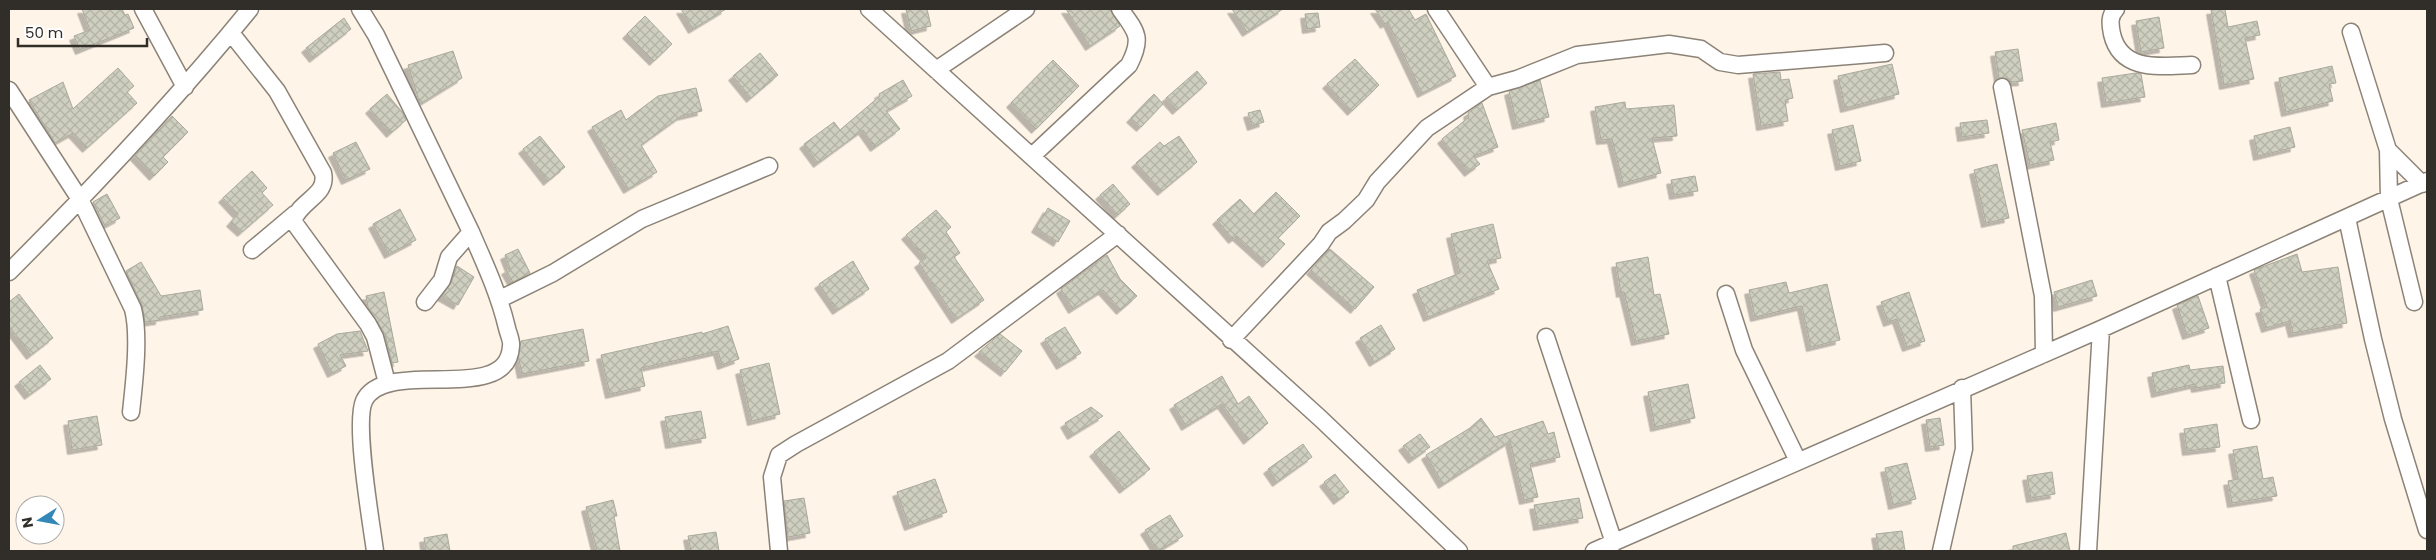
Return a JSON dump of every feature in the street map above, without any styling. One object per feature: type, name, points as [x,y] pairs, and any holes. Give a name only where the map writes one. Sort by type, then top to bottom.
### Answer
[{"type":"street","points":[[143,9],[185,87]]},
{"type":"street","points":[[9,272],[80,200],[185,87],[250,9]]},
{"type":"street","points":[[360,9],[376,36],[471,232],[500,299],[511,346],[508,358],[502,368],[492,373],[441,381],[387,382],[372,391],[365,400],[360,422],[375,551]]},
{"type":"street","points":[[868,9],[1118,234],[1231,340],[1321,419],[1459,551]]},
{"type":"street","points":[[936,70],[1026,9]]},
{"type":"street","points":[[1032,156],[1129,65],[1138,49],[1135,30],[1120,9]]},
{"type":"street","points":[[1436,9],[1488,88]]},
{"type":"street","points":[[2116,9],[2110,21],[2113,39],[2121,52],[2132,62],[2146,66],[2192,65]]},
{"type":"street","points":[[2351,32],[2388,150],[2389,199],[2414,302]]},
{"type":"street","points":[[231,33],[277,91],[323,173],[325,182],[321,190],[252,250]]},
{"type":"street","points":[[1231,340],[1321,244],[1329,232],[1366,200],[1377,182],[1427,128],[1488,88],[1517,79],[1577,55],[1669,44],[1701,49],[1720,62],[1738,65],[1885,54]]},
{"type":"street","points":[[2002,87],[2043,296],[2044,354]]},
{"type":"street","points":[[9,90],[80,200],[133,309],[134,368],[131,412]]},
{"type":"street","points":[[1594,551],[1962,388],[2101,329],[2425,183],[2388,150]]},
{"type":"street","points":[[500,299],[553,273],[642,219],[769,166]]},
{"type":"street","points":[[295,214],[293,221],[296,228],[368,324],[375,337],[387,382]]},
{"type":"street","points":[[2347,218],[2373,339],[2393,419],[2427,530]]},
{"type":"street","points":[[425,302],[442,280],[449,257],[471,232]]},
{"type":"street","points":[[779,551],[772,477],[780,455],[796,444],[948,361],[1118,234]]},
{"type":"street","points":[[2217,276],[2251,420]]},
{"type":"street","points":[[1726,294],[1744,350],[1798,461]]},
{"type":"street","points":[[2088,551],[2101,329]]},
{"type":"street","points":[[1546,337],[1614,542]]},
{"type":"street","points":[[1941,551],[1964,449],[1962,388]]},
{"type":"building","points":[[82,9],[122,9],[125,15],[128,14],[134,28],[80,50],[74,36],[90,30]]},
{"type":"building","points":[[681,9],[726,9],[693,29]]},
{"type":"building","points":[[906,9],[927,9],[931,26],[911,31]]},
{"type":"building","points":[[1066,9],[1110,9],[1120,26],[1090,46]]},
{"type":"building","points":[[1232,9],[1283,9],[1247,32]]},
{"type":"building","points":[[1375,9],[1410,9],[1415,20],[1426,14],[1456,76],[1422,93],[1388,22],[1385,24]]},
{"type":"building","points":[[2225,9],[2228,27],[2257,21],[2260,35],[2245,38],[2254,79],[2224,85],[2211,10]]},
{"type":"building","points":[[1318,13],[1320,27],[1307,29],[1305,14]]},
{"type":"building","points":[[645,16],[672,44],[654,61],[627,34]]},
{"type":"building","points":[[2159,17],[2164,48],[2141,52],[2136,21]]},
{"type":"building","points":[[344,18],[351,29],[314,58],[306,48]]},
{"type":"building","points":[[2018,49],[2023,81],[2011,82],[2006,78],[1999,78],[1995,52]]},
{"type":"building","points":[[453,51],[462,78],[420,104],[408,65]]},
{"type":"building","points":[[760,53],[778,75],[751,98],[733,76]]},
{"type":"building","points":[[1355,59],[1379,85],[1352,111],[1327,84]]},
{"type":"building","points":[[1053,60],[1079,86],[1036,129],[1011,103]]},
{"type":"building","points":[[1892,64],[1899,94],[1845,108],[1838,76]]},
{"type":"building","points":[[2332,66],[2336,83],[2329,84],[2333,101],[2286,112],[2279,78]]},
{"type":"building","points":[[118,68],[134,86],[127,92],[137,103],[87,148],[73,133],[55,143],[29,100],[63,82],[73,109]]},
{"type":"building","points":[[1197,71],[1207,83],[1177,110],[1166,98]]},
{"type":"building","points":[[1780,72],[1781,80],[1789,79],[1793,98],[1785,100],[1788,121],[1761,126],[1753,74]]},
{"type":"building","points":[[2136,73],[2141,74],[2145,97],[2106,103],[2102,78]]},
{"type":"building","points":[[903,80],[912,96],[886,111],[900,129],[875,147],[863,130],[818,163],[804,144],[834,122],[840,130],[880,96],[879,94]]},
{"type":"building","points":[[1540,80],[1549,117],[1517,125],[1509,91]]},
{"type":"building","points":[[696,88],[702,111],[681,116],[641,145],[657,172],[628,189],[592,127],[621,110],[626,120],[658,96]]},
{"type":"building","points":[[387,94],[406,120],[391,133],[370,109]]},
{"type":"building","points":[[1154,94],[1163,104],[1141,127],[1131,118]]},
{"type":"building","points":[[1625,102],[1626,109],[1674,105],[1677,136],[1652,138],[1661,173],[1623,183],[1612,139],[1601,140],[1595,107]]},
{"type":"building","points":[[1482,103],[1498,147],[1473,156],[1480,164],[1469,172],[1442,139],[1469,117],[1468,113]]},
{"type":"building","points":[[1260,110],[1264,122],[1252,126],[1248,113]]},
{"type":"building","points":[[172,116],[188,132],[163,157],[168,162],[154,176],[135,156]]},
{"type":"building","points":[[1987,120],[1989,133],[1962,137],[1960,123]]},
{"type":"building","points":[[2056,123],[2059,140],[2050,142],[2054,160],[2030,165],[2022,130]]},
{"type":"building","points":[[1853,125],[1861,161],[1840,166],[1832,130]]},
{"type":"building","points":[[2290,127],[2295,147],[2258,156],[2254,136]]},
{"type":"building","points":[[540,136],[565,167],[548,181],[523,149]]},
{"type":"building","points":[[1179,136],[1197,162],[1162,191],[1136,163],[1160,142],[1164,146]]},
{"type":"building","points":[[356,142],[370,169],[346,180],[333,153]]},
{"type":"building","points":[[1997,164],[2009,218],[1986,223],[1974,170]]},
{"type":"building","points":[[252,171],[267,188],[262,193],[273,205],[242,232],[231,222],[238,214],[223,198]]},
{"type":"building","points":[[1695,176],[1698,191],[1674,195],[1671,180]]},
{"type":"building","points":[[1113,184],[1130,204],[1118,215],[1100,195]]},
{"type":"building","points":[[1276,192],[1300,216],[1278,238],[1285,244],[1267,263],[1237,236],[1233,239],[1217,220],[1240,199],[1254,214]]},
{"type":"building","points":[[107,194],[120,218],[105,226],[93,202]]},
{"type":"building","points":[[1048,208],[1070,221],[1058,242],[1036,228]]},
{"type":"building","points":[[400,209],[416,240],[389,254],[373,224]]},
{"type":"building","points":[[936,210],[951,227],[946,232],[960,253],[954,257],[984,300],[956,319],[919,263],[926,258],[906,235]]},
{"type":"building","points":[[1493,224],[1501,258],[1487,261],[1499,289],[1428,317],[1417,290],[1460,273],[1451,234]]},
{"type":"building","points":[[518,249],[530,273],[513,282],[506,270],[510,268],[505,255]]},
{"type":"building","points":[[1330,249],[1374,287],[1355,309],[1311,270]]},
{"type":"building","points":[[2297,254],[2302,272],[2338,267],[2347,323],[2293,333],[2290,321],[2266,328],[2260,309],[2267,307],[2254,270]]},
{"type":"building","points":[[1107,255],[1120,279],[1137,296],[1121,310],[1103,290],[1073,309],[1061,289]]},
{"type":"building","points":[[1648,257],[1654,295],[1660,294],[1669,334],[1636,341],[1624,292],[1621,293],[1616,263]]},
{"type":"building","points":[[853,261],[869,289],[837,310],[819,284]]},
{"type":"building","points":[[141,262],[161,296],[200,290],[203,310],[160,317],[160,320],[145,322],[142,305],[126,271]]},
{"type":"building","points":[[457,266],[474,277],[458,305],[442,296],[451,283]]},
{"type":"building","points":[[2092,280],[2097,296],[2058,307],[2054,292]]},
{"type":"building","points":[[1786,282],[1789,293],[1827,284],[1840,340],[1811,347],[1802,306],[1755,317],[1749,290]]},
{"type":"building","points":[[384,292],[398,362],[392,363],[385,334],[368,307],[366,296]]},
{"type":"building","points":[[1909,292],[1925,341],[1907,347],[1897,319],[1888,322],[1881,302]]},
{"type":"building","points":[[19,294],[53,338],[31,355],[9,326],[9,302]]},
{"type":"building","points":[[2198,296],[2209,328],[2187,335],[2177,305]]},
{"type":"building","points":[[1381,325],[1395,349],[1374,362],[1360,338]]},
{"type":"building","points":[[728,326],[739,359],[722,365],[718,351],[641,368],[645,386],[610,394],[601,355],[702,332],[702,334]]},
{"type":"building","points":[[1065,327],[1081,353],[1061,365],[1045,339]]},
{"type":"building","points":[[583,329],[589,361],[522,374],[518,355],[521,341]]},
{"type":"building","points":[[360,331],[368,351],[340,355],[346,366],[332,373],[318,344],[337,334]]},
{"type":"building","points":[[1000,334],[1022,351],[1005,372],[979,352]]},
{"type":"building","points":[[769,363],[780,414],[752,421],[740,370]]},
{"type":"building","points":[[40,365],[51,379],[29,395],[19,382]]},
{"type":"building","points":[[2189,365],[2190,370],[2223,366],[2225,383],[2196,388],[2195,384],[2156,393],[2152,373]]},
{"type":"building","points":[[1222,376],[1238,404],[1249,396],[1268,423],[1248,440],[1222,404],[1186,426],[1174,405]]},
{"type":"building","points":[[1688,384],[1695,418],[1655,427],[1648,392]]},
{"type":"building","points":[[1091,407],[1103,416],[1072,435],[1065,423]]},
{"type":"building","points":[[701,411],[706,438],[670,444],[665,417]]},
{"type":"building","points":[[97,416],[102,445],[72,450],[68,421]]},
{"type":"building","points":[[1481,418],[1495,437],[1543,421],[1548,434],[1554,432],[1560,457],[1530,464],[1538,497],[1524,500],[1510,441],[1443,484],[1426,455],[1470,428]]},
{"type":"building","points":[[1940,418],[1944,445],[1930,447],[1926,420]]},
{"type":"building","points":[[2217,424],[2220,447],[2187,451],[2184,429]]},
{"type":"building","points":[[1119,431],[1150,469],[1124,489],[1094,452]]},
{"type":"building","points":[[1420,434],[1430,447],[1413,459],[1403,446]]},
{"type":"building","points":[[1303,444],[1312,457],[1277,482],[1268,469]]},
{"type":"building","points":[[2257,446],[2263,479],[2273,477],[2277,496],[2232,503],[2228,481],[2238,479],[2233,450]]},
{"type":"building","points":[[1907,463],[1916,499],[1893,505],[1885,468]]},
{"type":"building","points":[[2052,472],[2055,494],[2031,498],[2027,476]]},
{"type":"building","points":[[1335,474],[1349,492],[1338,500],[1324,482]]},
{"type":"building","points":[[935,479],[947,512],[909,526],[897,492]]},
{"type":"building","points":[[804,498],[810,533],[788,537],[784,501]]},
{"type":"building","points":[[1579,498],[1583,518],[1538,526],[1534,505]]},
{"type":"building","points":[[613,500],[617,516],[614,516],[620,551],[597,551],[586,507]]},
{"type":"building","points":[[1170,515],[1183,536],[1158,551],[1145,530]]},
{"type":"building","points":[[1902,531],[1905,551],[1879,551],[1876,534]]},
{"type":"building","points":[[716,532],[719,551],[691,551],[688,536]]},
{"type":"building","points":[[2066,533],[2070,551],[2013,551],[2013,546]]},
{"type":"building","points":[[447,534],[450,551],[426,551],[424,538]]}]
